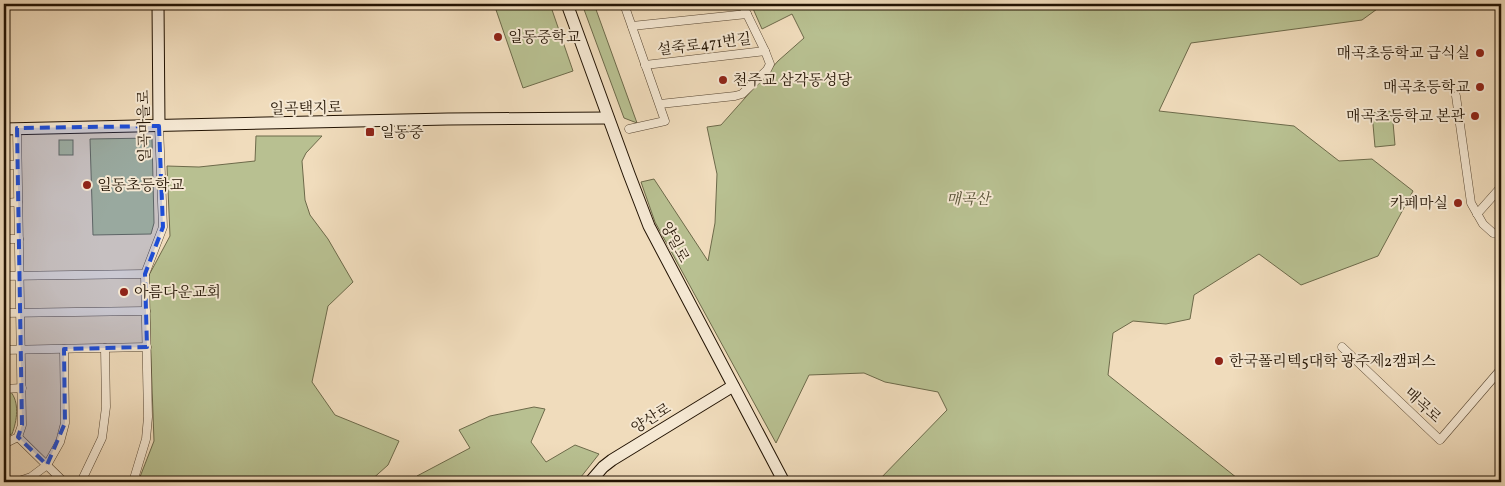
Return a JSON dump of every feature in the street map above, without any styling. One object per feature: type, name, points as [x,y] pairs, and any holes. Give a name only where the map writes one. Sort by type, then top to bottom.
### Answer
[{"type":"street","name":"일곡마을로","points":[[133,482],[146,439],[147,347],[145,274],[163,227],[159,126],[158,4]]},
{"type":"street","name":"양일로","points":[[568,4],[649,226],[784,482]]},
{"type":"street","name":"설죽로471번길","points":[[624,4],[665,121],[629,128]]},
{"type":"street","name":"설죽로471번길","points":[[660,104],[742,94],[767,70],[770,64],[742,4]]},
{"type":"street","name":"설죽로471번길","points":[[632,26],[747,14]]},
{"type":"street","name":"설죽로471번길","points":[[645,65],[765,51]]},
{"type":"street","points":[[1456,96],[1467,186],[1471,203],[1488,230],[1501,235]]},
{"type":"street","name":"일곡택지로","points":[[4,129],[448,119],[608,118]]},
{"type":"street","points":[[4,444],[18,436],[22,425],[17,128]]},
{"type":"street","points":[[4,165],[17,165]]},
{"type":"street","points":[[1477,214],[1501,187]]},
{"type":"street","points":[[4,203],[18,202]]},
{"type":"street","points":[[4,239],[19,239]]},
{"type":"street","points":[[4,276],[145,274]]},
{"type":"street","points":[[4,313],[146,312]]},
{"type":"street","points":[[4,350],[147,347]]},
{"type":"street","name":"매곡로","points":[[1342,347],[1440,440],[1501,369]]},
{"type":"street","points":[[81,482],[102,438],[106,407],[105,348]]},
{"type":"street","points":[[16,482],[31,476],[46,465],[60,442],[65,423],[64,349]]},
{"type":"street","name":"양산로","points":[[590,482],[612,460],[733,386]]},
{"type":"street","points":[[4,389],[22,388]]},
{"type":"street","points":[[18,436],[64,482]]},
{"type":"highlighted area","points":[[159,126],[163,227],[145,274],[147,347],[64,349],[65,423],[47,465],[18,437],[22,425],[17,128]]},
{"type":"green space","points":[[494,4],[550,4],[573,71],[523,88]]},
{"type":"green space","points":[[582,4],[594,4],[637,123],[624,118]]},
{"type":"green space","name":"매곡산","points":[[751,4],[940,6],[942,4],[1384,4],[1362,20],[1191,43],[1159,111],[1294,126],[1339,161],[1372,159],[1413,191],[1378,256],[1301,285],[1259,254],[1194,295],[1190,319],[1166,324],[1133,321],[1113,333],[1108,375],[1242,482],[877,482],[947,410],[938,392],[885,382],[864,373],[809,375],[776,443],[655,222],[641,182],[654,179],[708,261],[715,223],[717,174],[707,127],[721,125],[778,61],[804,38],[792,14],[762,29]]},
{"type":"green space","points":[[1392,111],[1395,145],[1375,147],[1372,113]]},
{"type":"green space","points":[[256,136],[322,136],[306,153],[302,161],[305,200],[310,215],[328,239],[353,282],[328,306],[312,382],[335,415],[399,441],[388,465],[369,482],[138,482],[154,441],[148,277],[170,236],[167,166],[199,167],[255,161]]},
{"type":"green space","points":[[152,138],[154,223],[151,234],[93,235],[90,139]]},
{"type":"green space","points":[[59,140],[73,140],[73,155],[59,155]]},
{"type":"green space","points":[[4,391],[10,391],[13,395],[17,412],[12,434],[4,437]]},
{"type":"green space","points":[[534,407],[545,409],[531,442],[546,462],[575,445],[599,454],[577,482],[415,482],[417,476],[470,448],[459,430],[490,416]]},
{"type":"place","name":"일동중학교","points":[[498,37]]},
{"type":"place","name":"매곡초등학교 급식실","points":[[1480,53]]},
{"type":"place","name":"천주교 삼각동성당","points":[[723,80]]},
{"type":"place","name":"매곡초등학교","points":[[1480,87]]},
{"type":"place","name":"매곡초등학교 본관","points":[[1475,116]]},
{"type":"place","name":"일동중","points":[[370,132]]},
{"type":"place","name":"일동초등학교","points":[[87,185]]},
{"type":"place","name":"카페마실","points":[[1458,203]]},
{"type":"place","name":"아름다운교회","points":[[124,292]]},
{"type":"place","name":"한국폴리텍5대학 광주제2캠퍼스","points":[[1219,361]]}]
